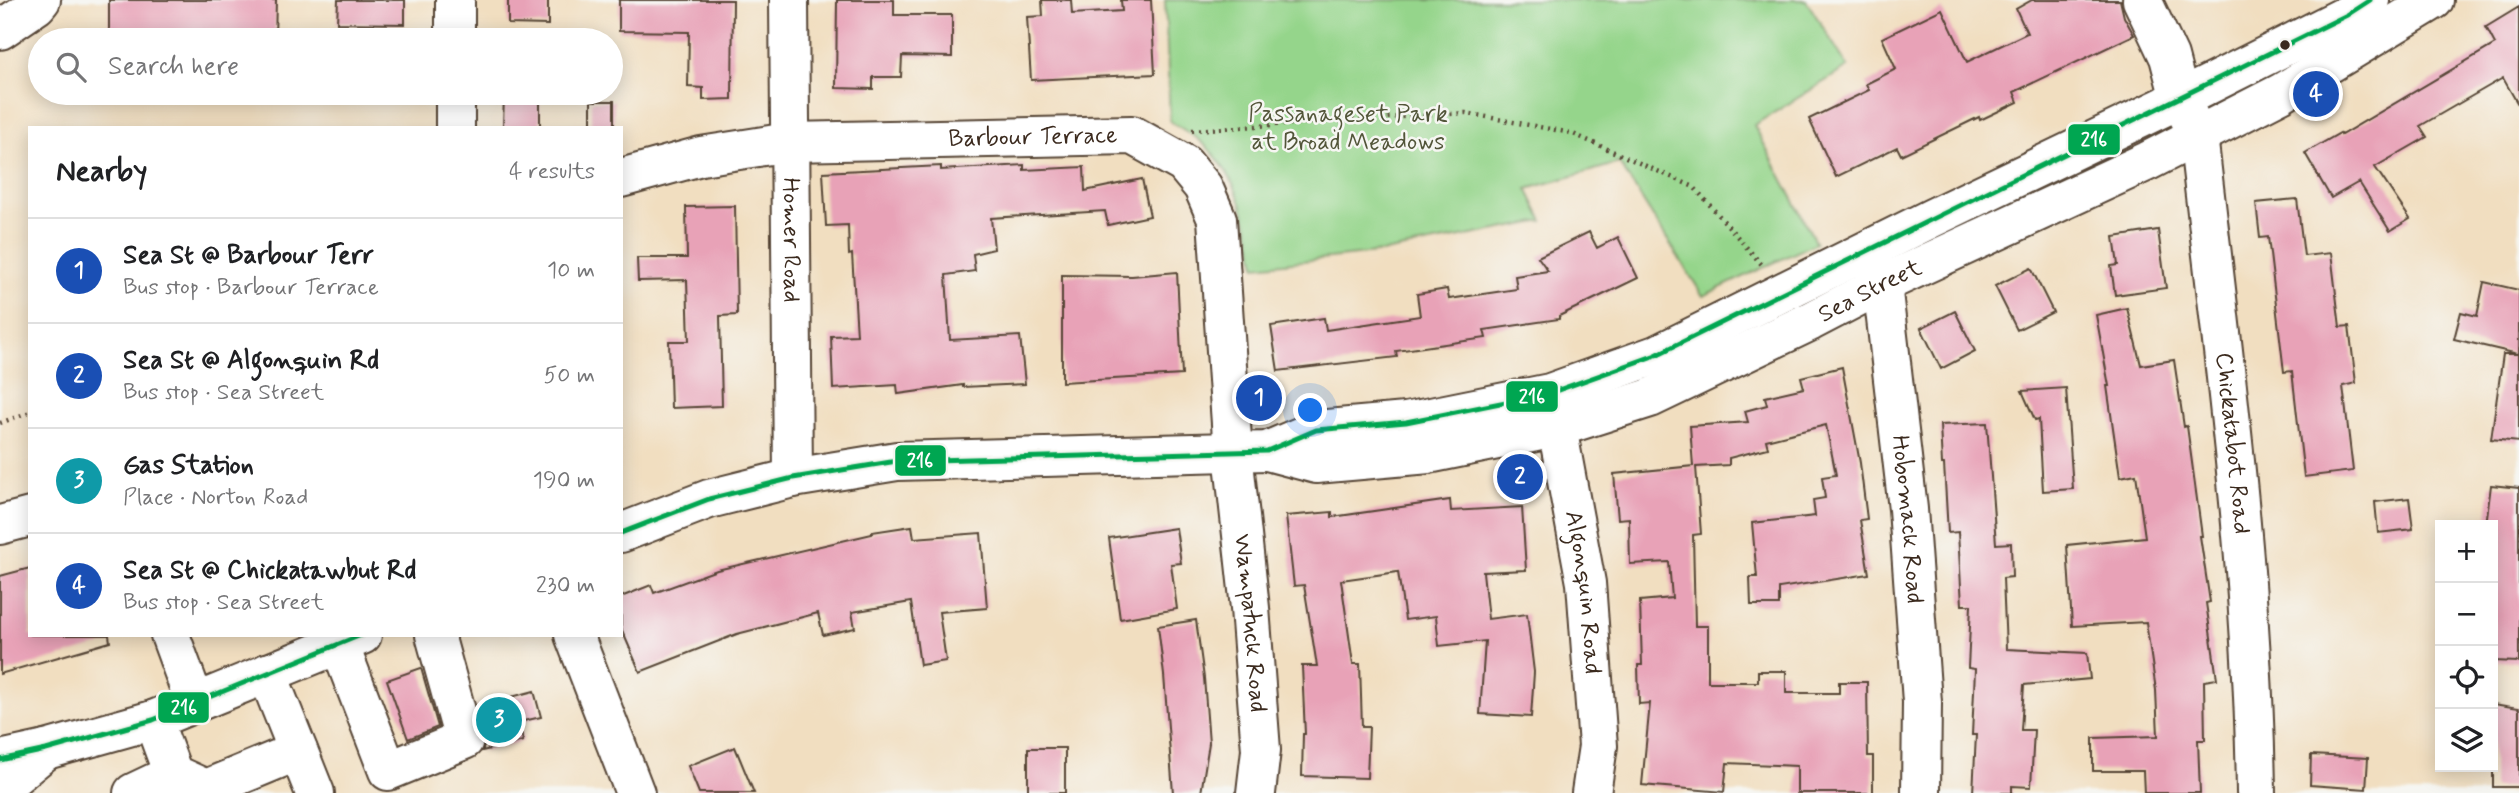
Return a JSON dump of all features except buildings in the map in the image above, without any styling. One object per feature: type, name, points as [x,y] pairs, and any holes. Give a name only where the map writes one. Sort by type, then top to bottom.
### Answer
[{"type":"street","points":[[0,30],[41,0]]},
{"type":"street","points":[[455,0],[455,28]]},
{"type":"street","name":"Homer Road","points":[[789,0],[793,478]]},
{"type":"street","name":"Chickatabot Road","points":[[2142,0],[2169,57],[2180,99],[2198,135],[2242,510],[2255,699],[2256,793]]},
{"type":"street","name":"Sea Street","points":[[1553,410],[1650,398],[1811,321],[1874,267],[2180,99],[2347,15],[2370,0]]},
{"type":"street","name":"Sea Street","points":[[623,532],[709,499],[793,478],[897,461],[1250,452],[1316,464],[1429,454],[1553,410],[1785,291],[1874,267],[2148,161],[2281,93],[2434,0]]},
{"type":"street","points":[[455,105],[455,126]]},
{"type":"street","name":"Barbour Terrace","points":[[623,177],[701,156],[789,142],[1132,135],[1184,164],[1203,187],[1217,219],[1250,452]]},
{"type":"street","name":"Hobomack Road","points":[[1874,267],[1908,509],[1922,702],[1921,793]]},
{"type":"street","name":"Algonquin Road","points":[[1553,410],[1586,583],[1598,746],[1591,793]]},
{"type":"street","name":"Wampatuck Road","points":[[1250,452],[1250,608],[1261,750],[1256,793]]},
{"type":"street","points":[[0,525],[28,518]]},
{"type":"street","points":[[171,637],[195,704]]},
{"type":"street","points":[[0,760],[153,720],[350,640],[387,771],[464,740],[436,637]]},
{"type":"street","points":[[575,637],[635,793]]},
{"type":"street","points":[[267,673],[315,793]]},
{"type":"street","points":[[153,720],[152,786],[206,789],[299,751]]},
{"type":"street","points":[[0,788],[46,750]]},
{"type":"street","points":[[41,793],[46,750]]},
{"type":"path","points":[[1182,131],[1466,113],[1571,133],[1694,187],[1785,291]]},
{"type":"path","points":[[0,423],[28,413]]},
{"type":"green space","name":"Passanageset Park at Broad Meadows","points":[[1165,0],[1806,0],[1848,67],[1754,125],[1816,243],[1703,296],[1619,163],[1527,189],[1543,221],[1384,252],[1256,266],[1239,197],[1231,181],[1211,152],[1198,139],[1170,121]]},
{"type":"transit line","name":"216","points":[[623,532],[709,499],[793,478],[897,461],[1267,451],[1316,430],[1406,422],[1550,393],[1656,355],[2347,15],[2370,0]]},
{"type":"transit line","name":"216","points":[[0,760],[153,720],[356,637]]},
{"type":"place","name":"Sea St @ Chickatawbut Rd","points":[[2316,94]]},
{"type":"place","name":"Sea St @ Barbour Terr","points":[[1259,398]]},
{"type":"place","name":"Sea St @ Algonquin Rd","points":[[1520,477]]},
{"type":"place","name":"Gas Station","points":[[499,720]]}]
